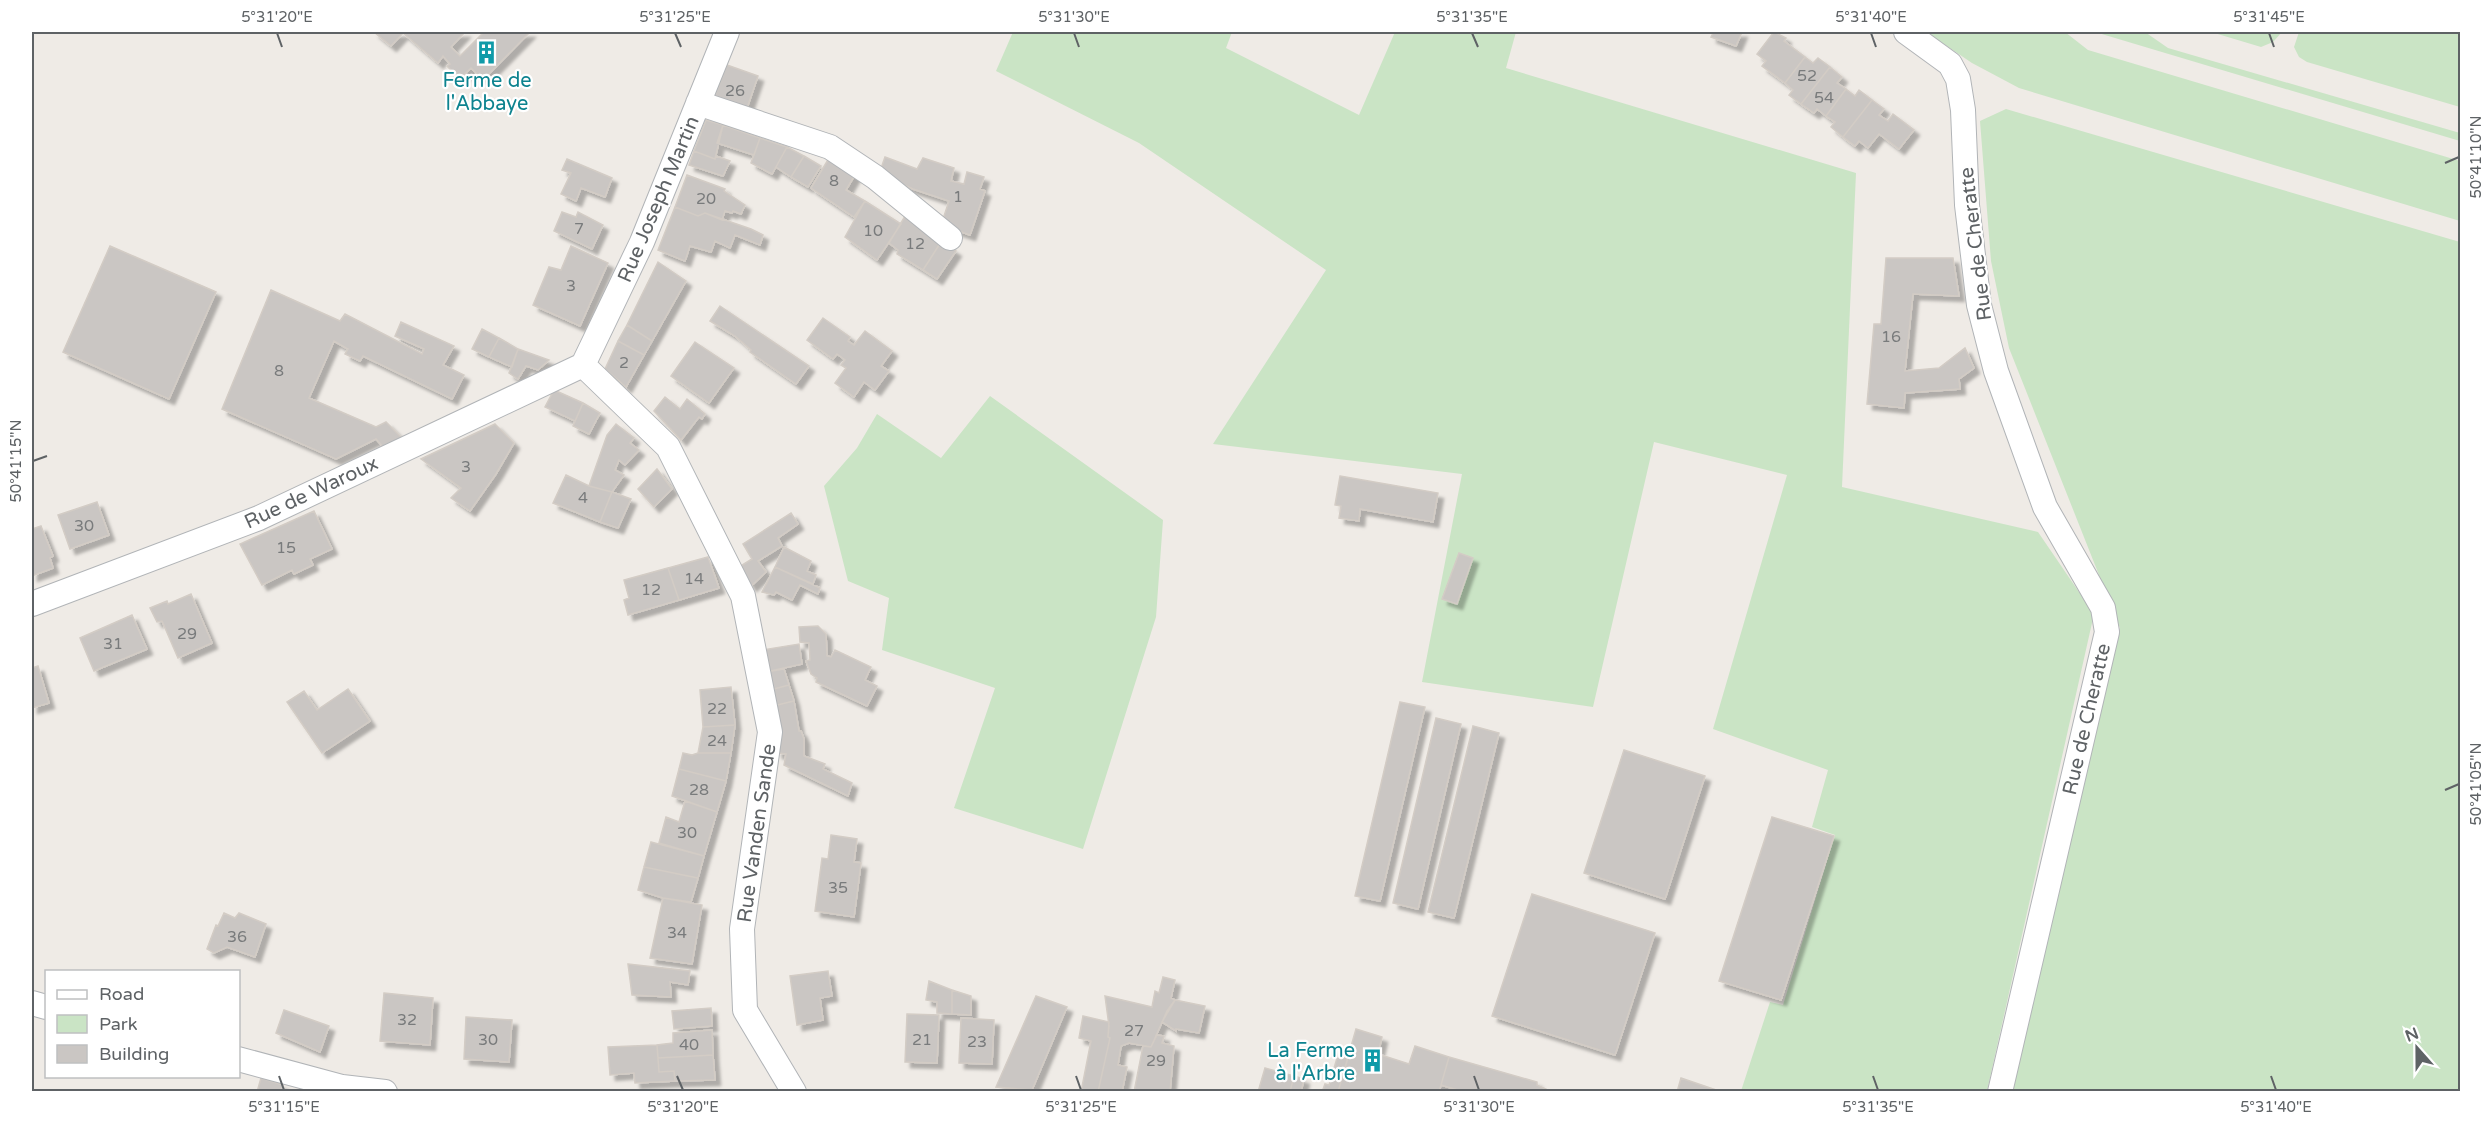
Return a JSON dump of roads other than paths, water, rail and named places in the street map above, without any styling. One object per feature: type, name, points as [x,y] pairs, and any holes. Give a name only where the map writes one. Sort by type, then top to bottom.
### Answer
[{"type":"street","name":"Rue Joseph Martin","points":[[583,365],[642,242],[727,32]]},
{"type":"street","name":"Rue de Cheratte","points":[[1906,32],[1950,64],[1958,79],[1964,110],[1967,205],[1978,305],[1996,371],[2045,507],[2103,608],[2107,632],[2000,1092]]},
{"type":"street","points":[[698,103],[830,147],[875,177],[950,238]]},
{"type":"street","name":"Rue de Waroux","points":[[32,604],[259,518],[583,365]]},
{"type":"street","name":"Rue Vanden Sande","points":[[583,365],[668,447],[743,596],[770,732],[742,929],[745,1010],[794,1092]]},
{"type":"street","points":[[240,1060],[342,1087],[385,1092]]},
{"type":"place","name":"Ferme de l'Abbaye","points":[[487,52]]},
{"type":"place","name":"La Ferme à l'Arbre","points":[[1373,1061]]}]
